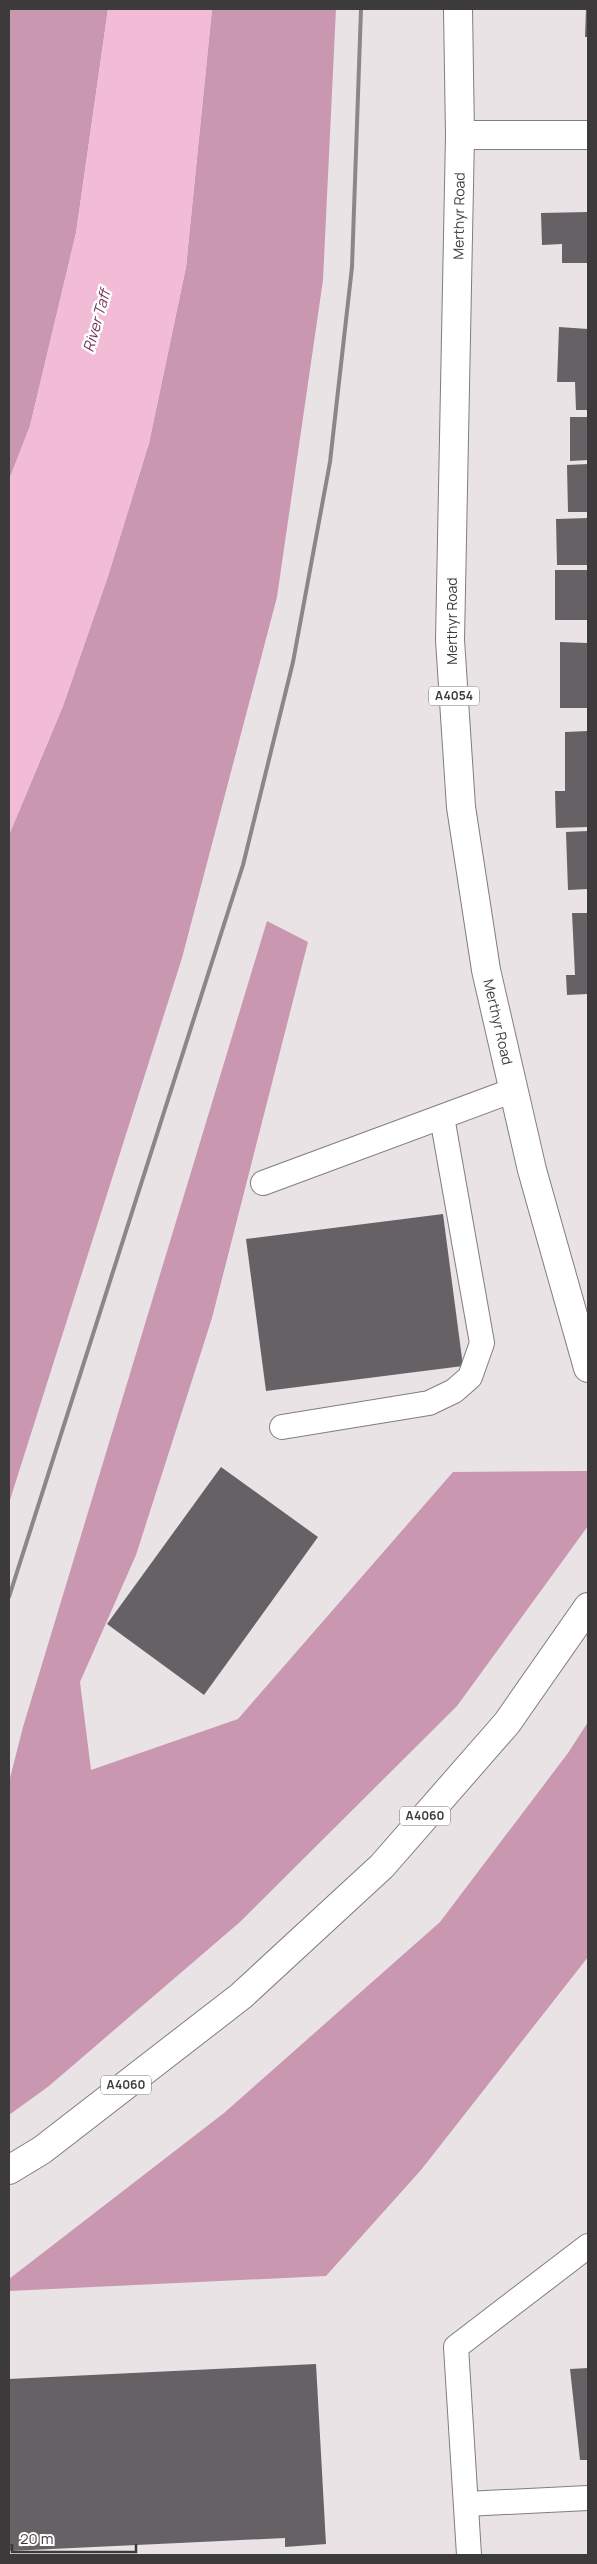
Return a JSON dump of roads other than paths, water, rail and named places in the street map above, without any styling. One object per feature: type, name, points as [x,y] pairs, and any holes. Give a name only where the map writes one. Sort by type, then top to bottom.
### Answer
[{"type":"main road","name":"Merthyr Road","points":[[458,9],[460,135],[450,640],[462,807],[486,970],[532,1170],[588,1368]]},
{"type":"main road","points":[[460,135],[588,135]]},
{"type":"main road","name":"A4060","points":[[9,2170],[42,2150],[241,1996],[382,1866],[506,1723],[586,1610]]},
{"type":"lane","points":[[263,1184],[514,1090]]},
{"type":"lane","points":[[282,1427],[429,1404],[454,1391],[470,1377],[482,1343],[442,1117]]},
{"type":"lane","points":[[469,2555],[456,2347],[588,2246]]},
{"type":"lane","points":[[466,2504],[588,2498]]},
{"type":"water","name":"River Taff","points":[[108,9],[212,9],[186,267],[149,443],[108,576],[63,706],[9,835],[9,480],[30,426],[76,233]]},
{"type":"railway","points":[[9,1597],[243,865],[293,662],[330,462],[352,267],[361,9]]}]
